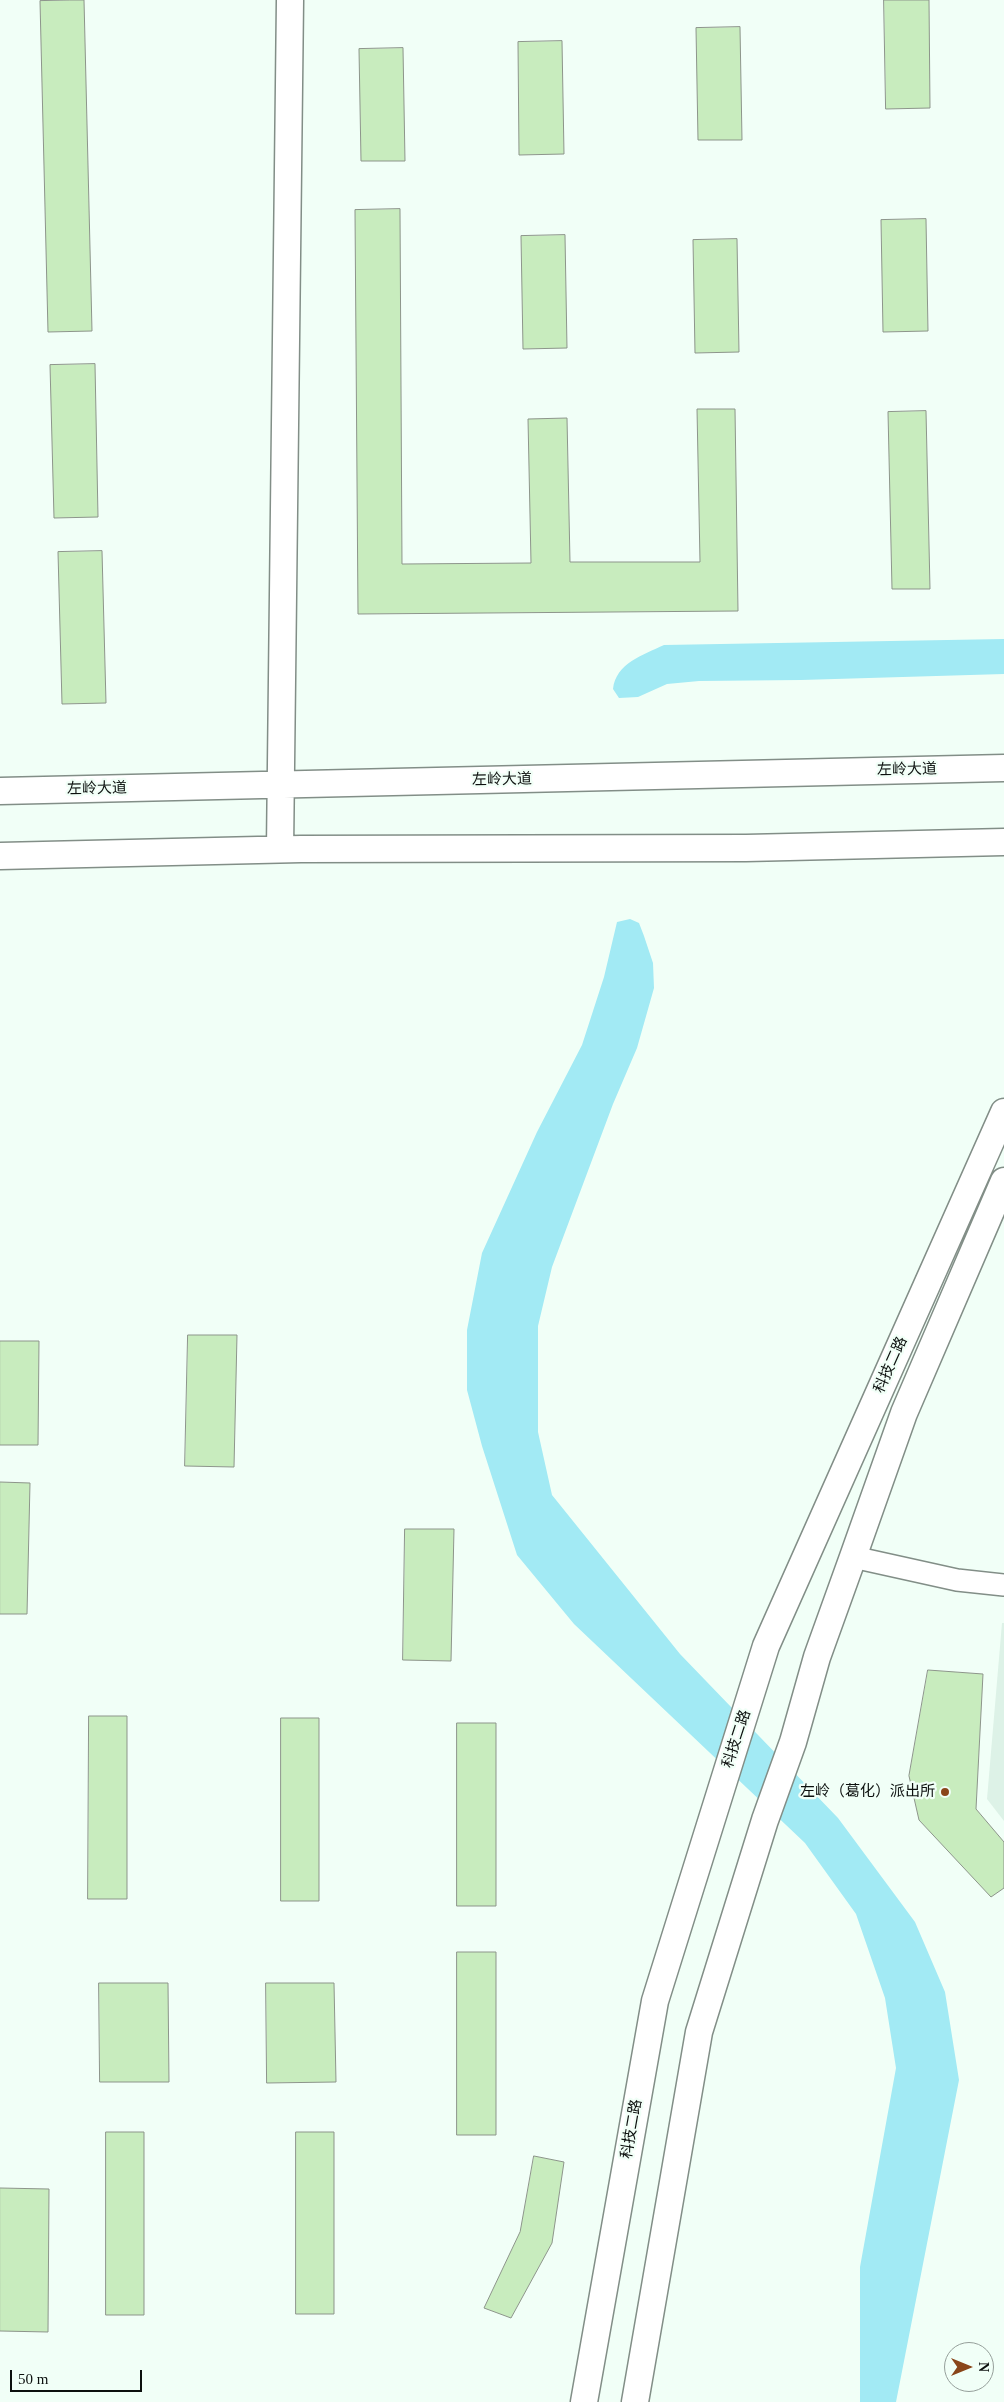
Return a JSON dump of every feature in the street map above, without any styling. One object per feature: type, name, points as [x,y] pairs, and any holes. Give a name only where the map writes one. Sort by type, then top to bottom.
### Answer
[{"type":"street","points":[[280,850],[290,0]]},
{"type":"street","name":"左岭大道","points":[[0,791],[1004,768]]},
{"type":"street","points":[[0,856],[280,850],[746,848],[1004,842]]},
{"type":"street","name":"科技二路","points":[[584,2402],[655,2001],[766,1646],[1004,1112]]},
{"type":"street","name":"科技二路","points":[[635,2402],[699,2032],[765,1820],[793,1742],[817,1657],[904,1413],[1004,1181]]},
{"type":"street","points":[[853,1557],[957,1580],[1004,1585]]},
{"type":"shaded area","points":[[1002,1623],[1004,1623],[1004,1821],[987,1799]]},
{"type":"water","points":[[1004,639],[1004,674],[699,681],[667,684],[638,697],[619,698],[613,689],[615,680],[625,666],[639,656],[664,645]]},
{"type":"water","points":[[630,919],[639,923],[644,936],[653,963],[654,988],[637,1048],[613,1104],[552,1267],[538,1326],[538,1432],[552,1495],[680,1654],[838,1818],[915,1922],[945,1992],[959,2080],[896,2402],[860,2402],[860,2267],[896,2068],[885,1998],[856,1914],[805,1843],[574,1624],[517,1555],[482,1446],[467,1390],[467,1330],[482,1253],[537,1132],[582,1045],[604,977],[617,922]]},
{"type":"building","points":[[84,0],[92,331],[48,332],[40,1]]},
{"type":"building","points":[[884,0],[929,0],[930,108],[886,109]]},
{"type":"building","points":[[740,27],[742,140],[698,140],[696,28]]},
{"type":"building","points":[[562,41],[564,154],[519,155],[518,42]]},
{"type":"building","points":[[403,48],[405,161],[361,161],[359,49]]},
{"type":"building","points":[[400,209],[402,564],[531,563],[528,419],[567,418],[570,562],[700,562],[697,409],[735,409],[738,611],[358,614],[355,210]]},
{"type":"building","points":[[926,219],[928,331],[883,332],[881,220]]},
{"type":"building","points":[[565,235],[567,348],[523,349],[521,236]]},
{"type":"building","points":[[737,239],[739,352],[695,353],[693,240]]},
{"type":"building","points":[[95,364],[98,517],[54,518],[50,365]]},
{"type":"building","points":[[926,411],[930,589],[892,589],[888,412]]},
{"type":"building","points":[[102,551],[106,703],[62,704],[58,552]]},
{"type":"building","points":[[188,1335],[237,1335],[234,1467],[185,1466]]},
{"type":"building","points":[[0,1341],[39,1341],[38,1445],[0,1445]]},
{"type":"building","points":[[0,1482],[30,1483],[27,1614],[0,1614]]},
{"type":"building","points":[[405,1529],[454,1529],[451,1661],[403,1660]]},
{"type":"building","name":"左岭（葛化）派出所","points":[[928,1670],[983,1674],[976,1809],[1004,1842],[1004,1888],[991,1897],[919,1820],[909,1776]]},
{"type":"building","points":[[89,1716],[127,1716],[127,1899],[88,1899]]},
{"type":"building","points":[[281,1718],[319,1718],[319,1901],[281,1901]]},
{"type":"building","points":[[457,1723],[496,1723],[496,1906],[457,1906]]},
{"type":"building","points":[[457,1952],[496,1952],[496,2135],[457,2135]]},
{"type":"building","points":[[99,1983],[168,1983],[169,2082],[100,2082]]},
{"type":"building","points":[[266,1983],[334,1983],[336,2082],[267,2083]]},
{"type":"building","points":[[106,2132],[144,2132],[144,2315],[106,2315]]},
{"type":"building","points":[[296,2132],[334,2132],[334,2314],[296,2314]]},
{"type":"building","points":[[534,2156],[564,2162],[552,2243],[511,2318],[484,2308],[520,2232]]},
{"type":"building","points":[[0,2188],[49,2189],[48,2332],[0,2331]]},
{"type":"place","name":"左岭（葛化）派出所","points":[[945,1792]]}]
